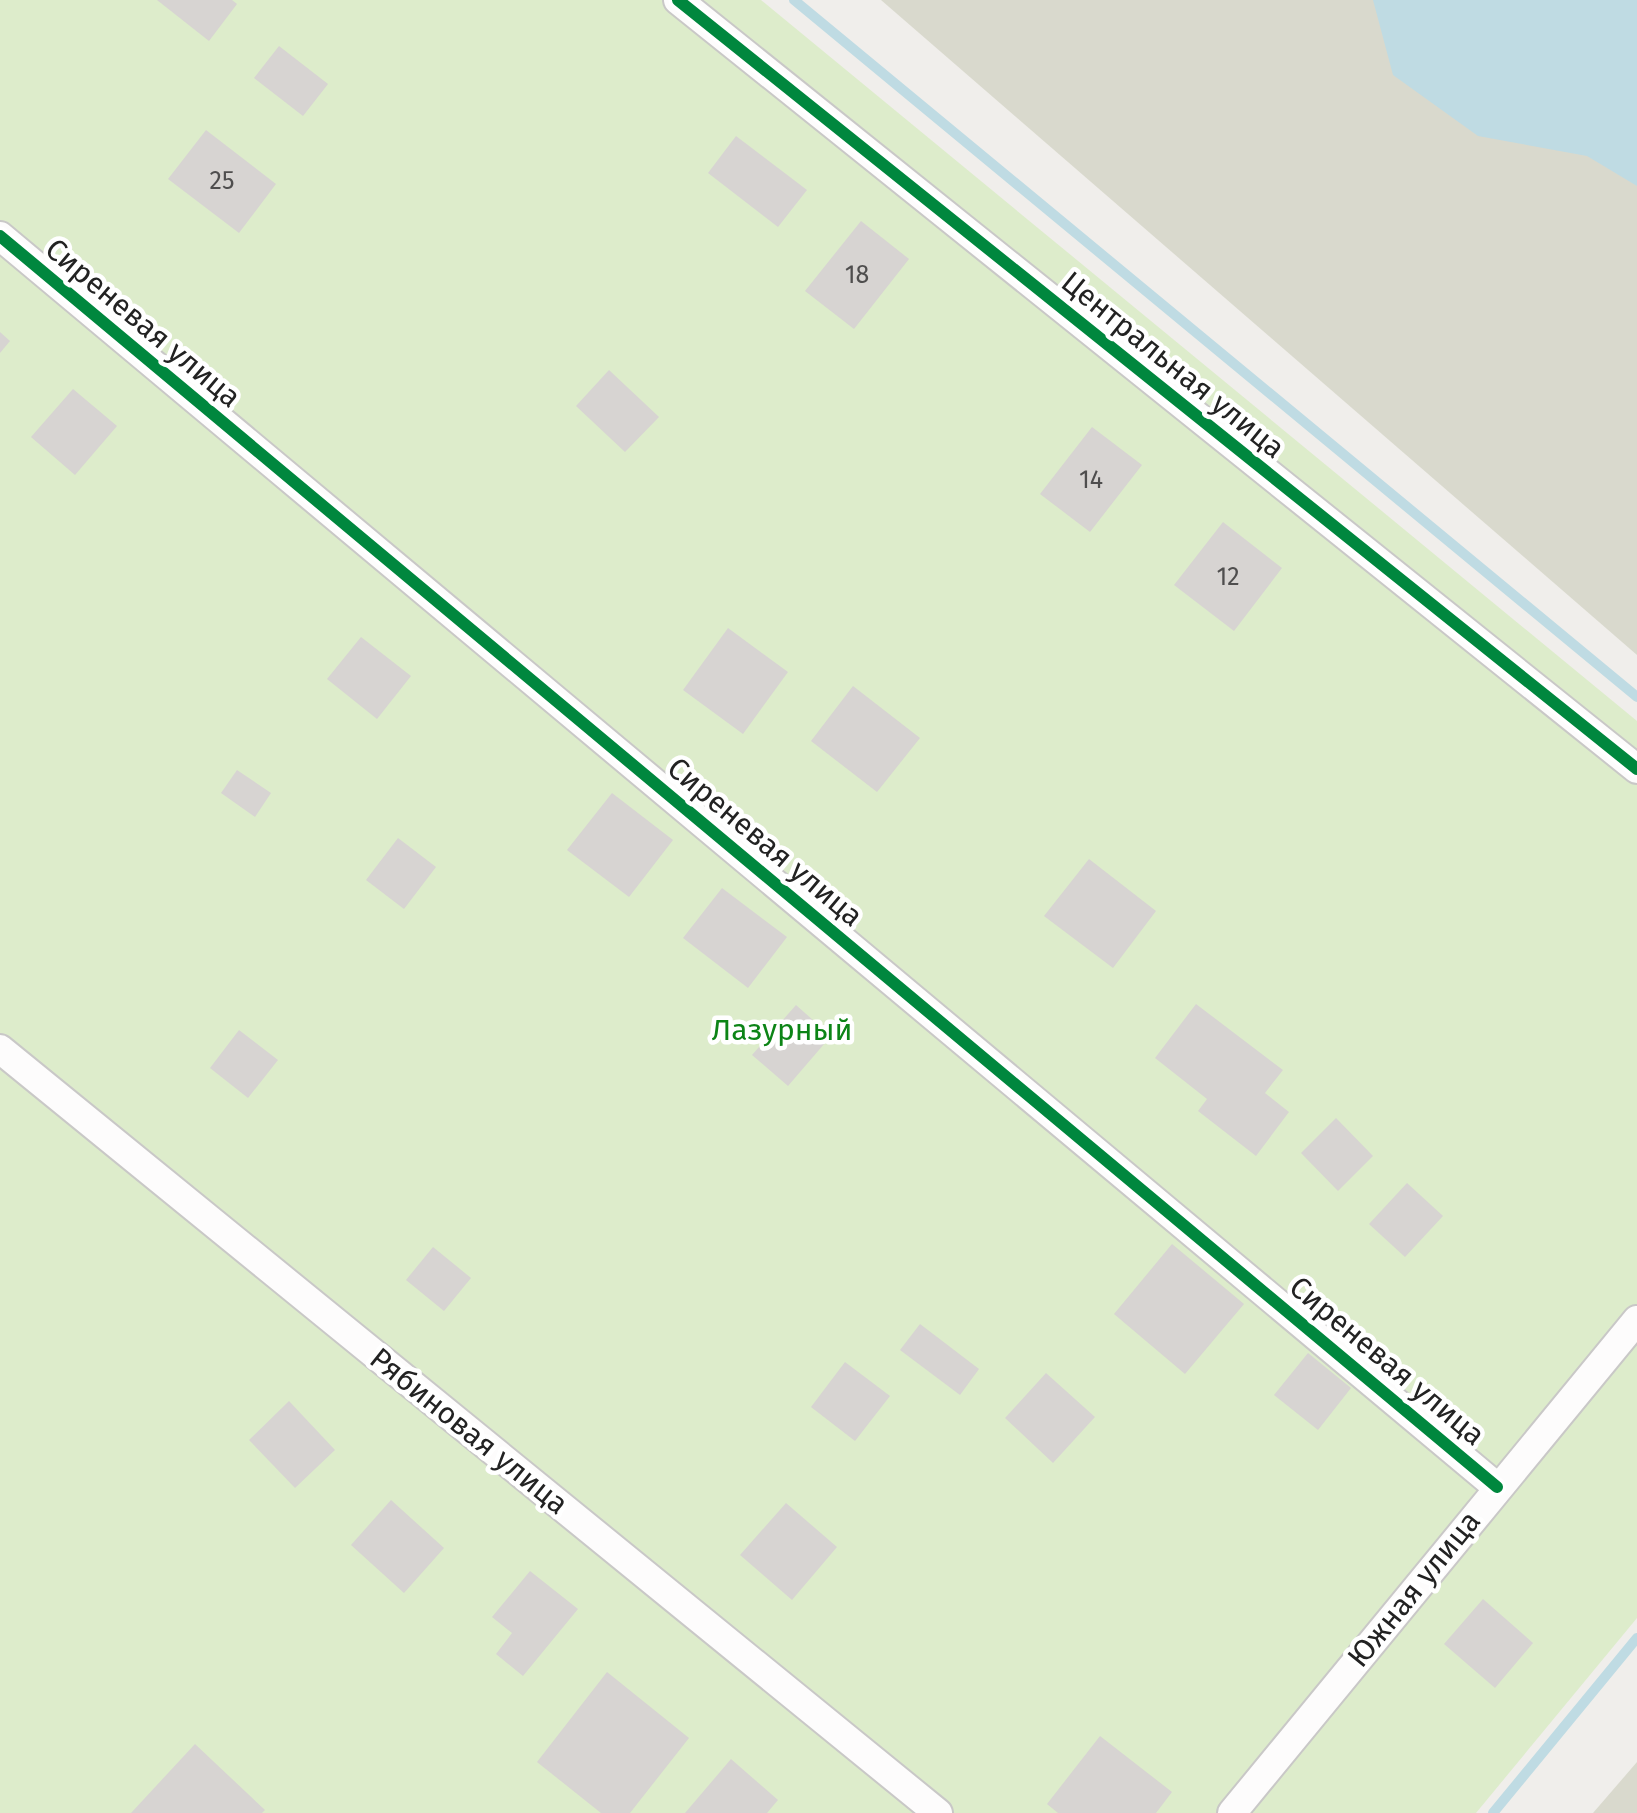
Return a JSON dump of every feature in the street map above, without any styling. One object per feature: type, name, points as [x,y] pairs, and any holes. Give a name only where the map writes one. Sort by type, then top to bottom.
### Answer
[{"type":"street","name":"Центральная улица","points":[[678,0],[1637,768]]},
{"type":"street","name":"Сиреневая улица","points":[[0,236],[1498,1486]]},
{"type":"street","name":"Рябиновая улица","points":[[0,1050],[938,1813]]},
{"type":"street","name":"Южная улица","points":[[1232,1813],[1637,1320]]},
{"type":"shaded area","points":[[881,0],[1637,0],[1637,655]]},
{"type":"shaded area","points":[[1637,1762],[1637,1813],[1593,1813]]},
{"type":"green space","name":"Лазурный","points":[[0,0],[761,0],[1637,721],[1637,1618],[1476,1813],[0,1813]]},
{"type":"water","points":[[1373,0],[1637,0],[1637,186],[1587,156],[1478,136],[1393,75]]},
{"type":"building","points":[[157,0],[232,0],[237,4],[209,41]]},
{"type":"building","points":[[279,46],[328,84],[303,116],[254,78]]},
{"type":"building","points":[[206,130],[276,184],[239,233],[168,179]]},
{"type":"building","points":[[736,136],[807,190],[778,227],[708,173]]},
{"type":"building","points":[[861,221],[909,259],[854,329],[805,291]]},
{"type":"building","points":[[0,332],[10,341],[0,353]]},
{"type":"building","points":[[609,370],[659,417],[625,452],[576,406]]},
{"type":"building","points":[[73,389],[117,426],[75,475],[31,437]]},
{"type":"building","points":[[1092,427],[1142,465],[1090,532],[1040,494]]},
{"type":"building","points":[[1223,522],[1282,568],[1234,631],[1174,585]]},
{"type":"building","points":[[728,628],[788,672],[743,734],[683,690]]},
{"type":"building","points":[[361,637],[411,676],[377,719],[327,679]]},
{"type":"building","points":[[853,686],[920,738],[877,792],[811,741]]},
{"type":"building","points":[[237,770],[271,793],[255,817],[221,793]]},
{"type":"building","points":[[612,793],[673,840],[629,897],[567,850]]},
{"type":"building","points":[[398,838],[436,867],[404,909],[366,880]]},
{"type":"building","points":[[1089,859],[1156,911],[1113,968],[1044,916]]},
{"type":"building","points":[[722,888],[787,937],[748,988],[683,938]]},
{"type":"building","points":[[1196,1004],[1283,1070],[1265,1093],[1289,1112],[1256,1156],[1198,1111],[1207,1099],[1155,1058]]},
{"type":"building","points":[[796,1005],[831,1036],[788,1086],[752,1055]]},
{"type":"building","points":[[239,1030],[278,1060],[248,1098],[210,1068]]},
{"type":"building","points":[[1336,1118],[1373,1156],[1338,1191],[1301,1153]]},
{"type":"building","points":[[1407,1183],[1443,1216],[1405,1257],[1369,1224]]},
{"type":"building","points":[[1172,1244],[1244,1304],[1185,1374],[1114,1314]]},
{"type":"building","points":[[433,1247],[471,1278],[444,1311],[406,1280]]},
{"type":"building","points":[[920,1324],[979,1369],[960,1395],[900,1350]]},
{"type":"building","points":[[1308,1353],[1351,1388],[1318,1430],[1274,1395]]},
{"type":"building","points":[[845,1362],[890,1396],[855,1441],[811,1407]]},
{"type":"building","points":[[1046,1373],[1095,1417],[1053,1463],[1005,1418]]},
{"type":"building","points":[[289,1401],[335,1450],[295,1488],[249,1440]]},
{"type":"building","points":[[391,1500],[444,1548],[404,1593],[351,1545]]},
{"type":"building","points":[[786,1503],[837,1547],[792,1600],[740,1555]]},
{"type":"building","points":[[530,1571],[578,1609],[523,1676],[496,1654],[512,1633],[492,1617]]},
{"type":"building","points":[[1483,1599],[1533,1643],[1495,1688],[1444,1644]]},
{"type":"building","points":[[607,1672],[689,1738],[630,1813],[601,1813],[537,1762]]},
{"type":"building","points":[[1100,1736],[1172,1792],[1156,1813],[1058,1813],[1047,1804]]},
{"type":"building","points":[[195,1744],[265,1810],[131,1813]]},
{"type":"building","points":[[731,1759],[778,1800],[767,1813],[685,1813]]},
{"type":"waterway","points":[[794,0],[1637,697]]},
{"type":"waterway","points":[[1493,1813],[1637,1638]]},
{"type":"cycle path","points":[[678,0],[1637,769]]},
{"type":"cycle path","points":[[0,236],[1497,1487]]}]
